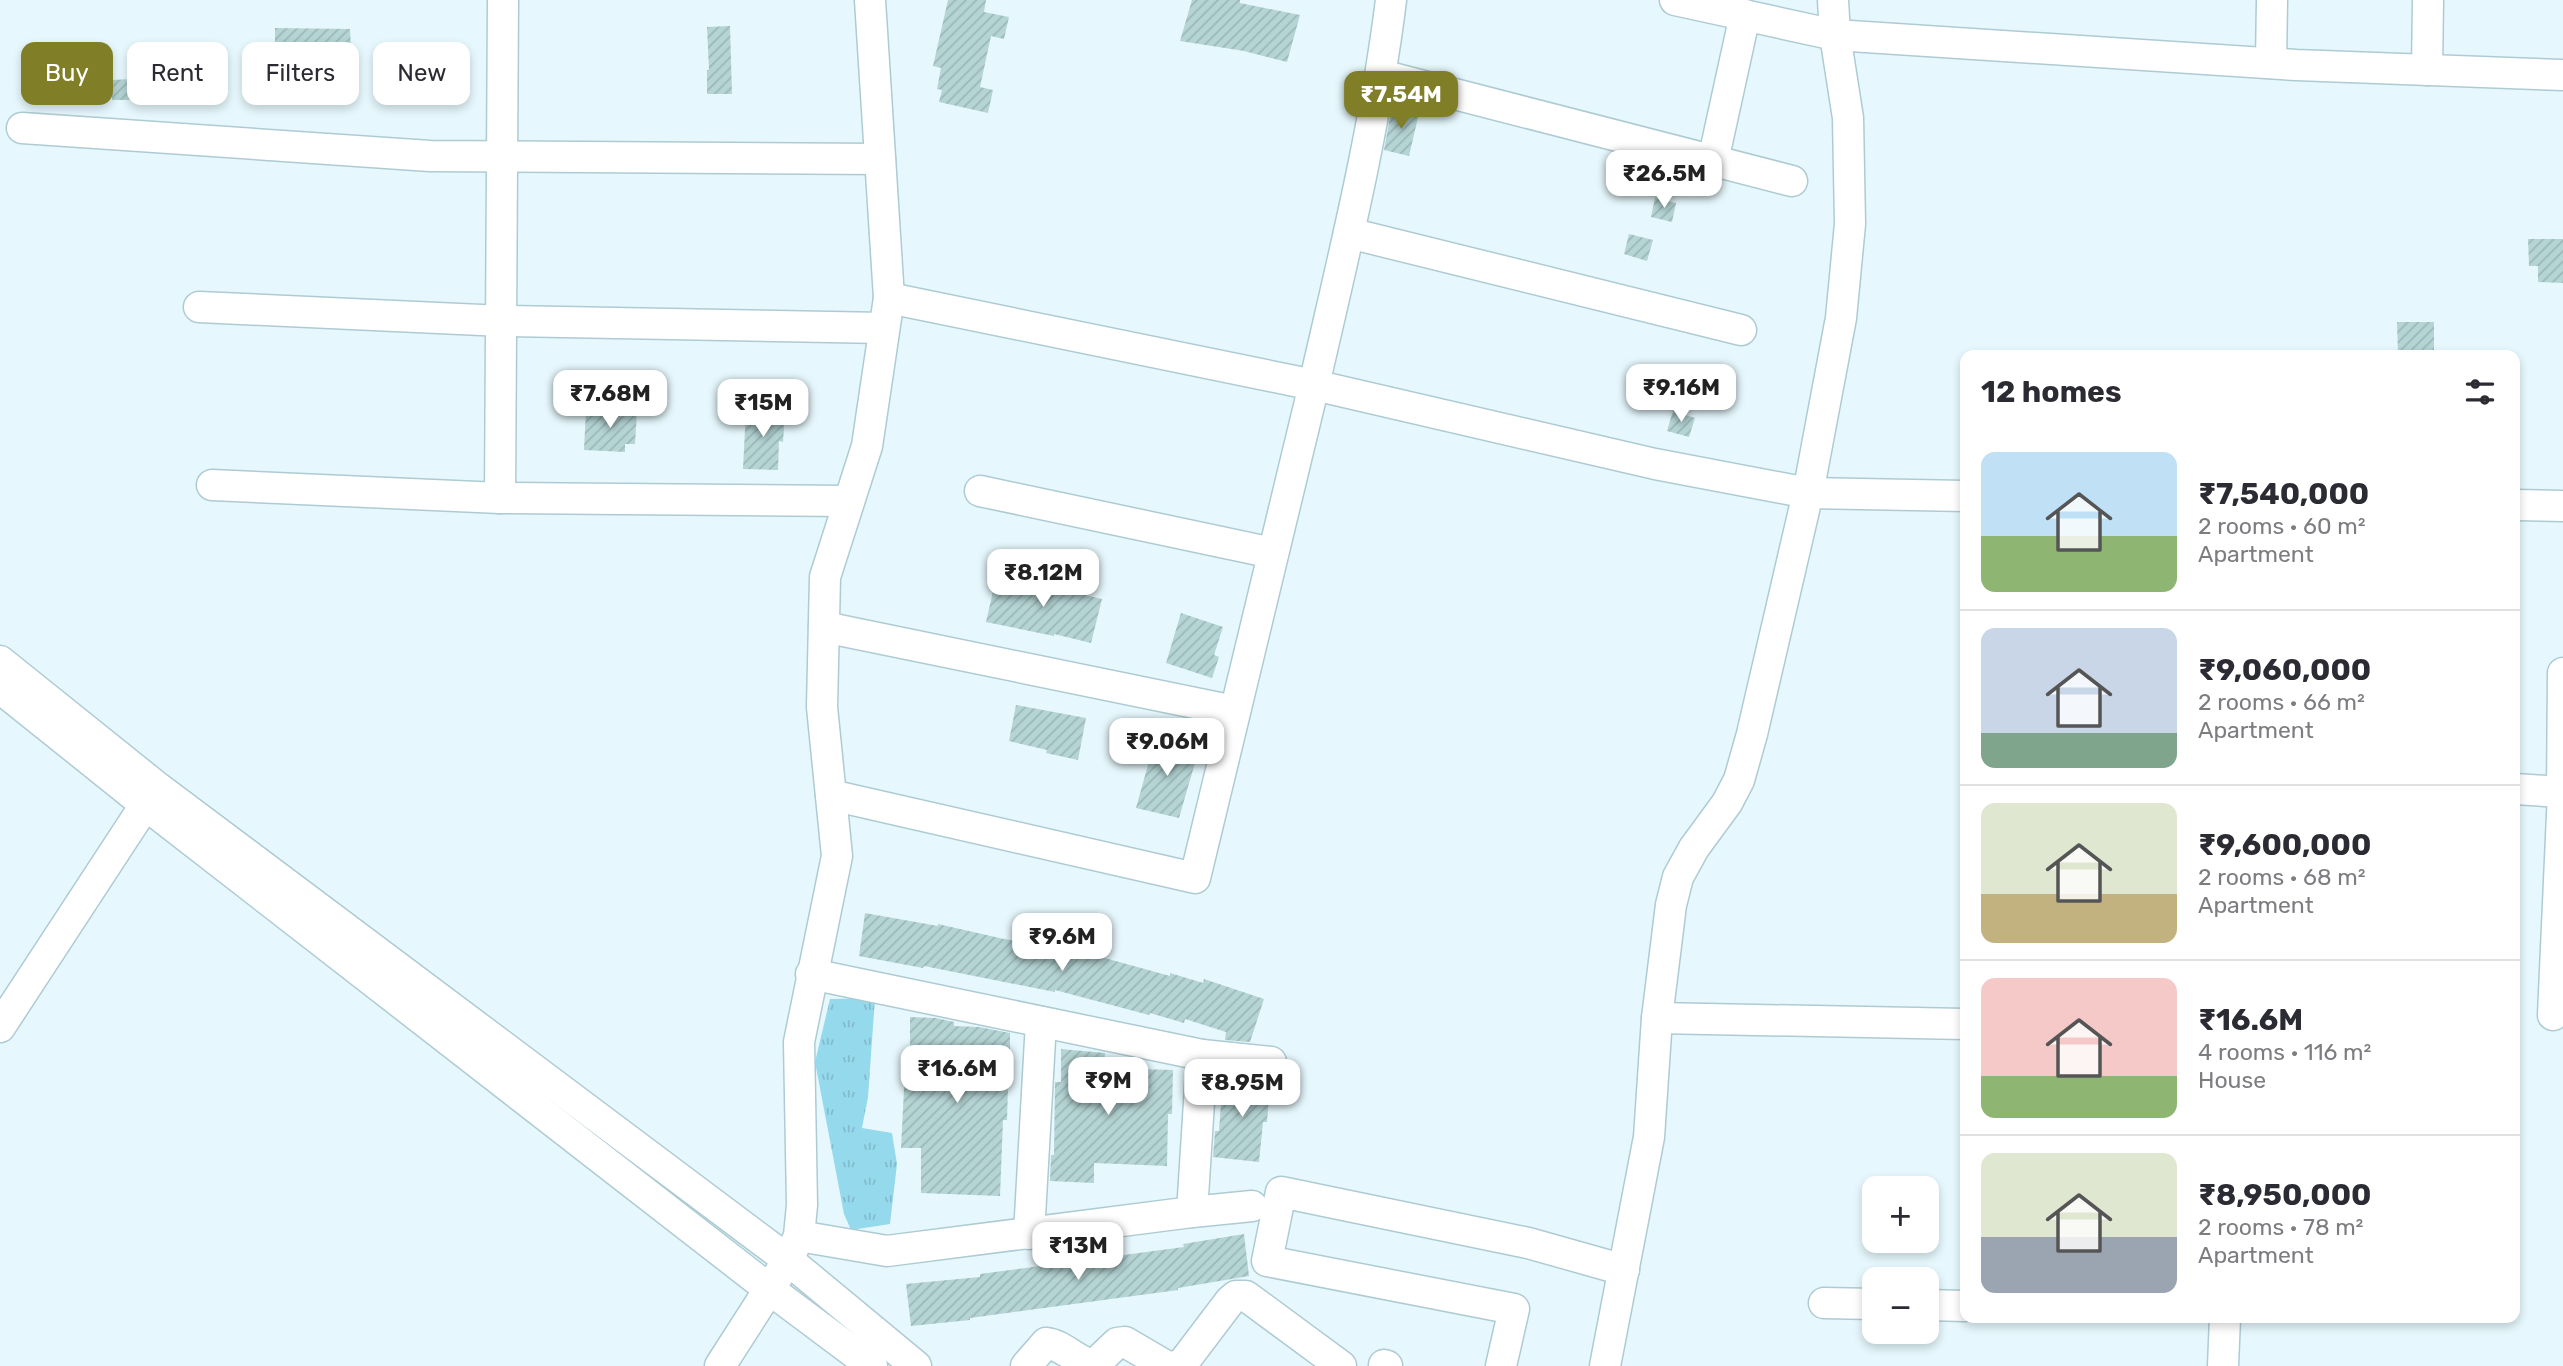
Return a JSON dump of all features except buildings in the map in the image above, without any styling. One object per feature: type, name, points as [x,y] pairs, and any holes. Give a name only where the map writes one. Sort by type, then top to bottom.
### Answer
[{"type":"street","points":[[500,498],[503,0]]},
{"type":"street","points":[[720,1366],[794,1248],[802,1205],[799,1042],[837,856],[822,707],[825,577],[867,446],[889,298],[870,0]]},
{"type":"street","points":[[831,795],[1195,878],[1349,233],[1381,75],[1391,0]]},
{"type":"street","points":[[1675,0],[1835,36],[2271,64],[2563,75]]},
{"type":"street","points":[[1605,1366],[1649,1137],[1657,1018],[1671,905],[1678,877],[1739,780],[1808,493],[1842,317],[1850,224],[1848,118],[1835,36],[1833,0]]},
{"type":"street","points":[[2271,64],[2272,0]]},
{"type":"street","points":[[2427,70],[2428,0]]},
{"type":"street","points":[[1713,161],[1745,15]]},
{"type":"street","points":[[1381,75],[1791,181]]},
{"type":"street","points":[[22,128],[430,156],[880,159]]},
{"type":"street","points":[[1349,233],[1741,330]]},
{"type":"street","points":[[889,298],[1314,385],[1655,464],[1808,493],[1960,496]]},
{"type":"street","points":[[199,307],[503,321],[884,328]]},
{"type":"street","points":[[212,485],[500,498],[849,501]]},
{"type":"street","points":[[980,491],[1273,553]]},
{"type":"street","points":[[2520,505],[2563,506]]},
{"type":"street","points":[[824,626],[1234,711]]},
{"type":"street","points":[[0,660],[151,796],[769,1289],[872,1366]]},
{"type":"street","points":[[2553,1015],[2563,792],[2563,673]]},
{"type":"street","points":[[0,688],[794,1248],[916,1366]]},
{"type":"street","points":[[2520,789],[2563,792]]},
{"type":"street","points":[[0,1027],[151,796]]},
{"type":"street","points":[[811,975],[1202,1055],[1271,1062]]},
{"type":"street","points":[[1657,1018],[1960,1024]]},
{"type":"street","points":[[1028,1234],[1041,1022]]},
{"type":"street","points":[[1192,1212],[1202,1055]]},
{"type":"street","points":[[1502,1366],[1514,1309],[1267,1261],[1281,1192],[1528,1243],[1624,1269]]},
{"type":"street","points":[[794,1248],[887,1251],[1252,1206]]},
{"type":"street","points":[[1176,1366],[1183,1363],[1236,1296],[1246,1296],[1341,1366]]},
{"type":"street","points":[[1824,1303],[1862,1304]]},
{"type":"street","points":[[1939,1305],[1960,1306]]},
{"type":"street","points":[[2223,1366],[2225,1323]]},
{"type":"street","points":[[1026,1366],[1046,1343],[1054,1344],[1084,1364],[1094,1365],[1117,1343],[1125,1342],[1166,1366]]},
{"type":"green space","points":[[875,998],[868,1097],[862,1128],[892,1133],[897,1164],[890,1224],[851,1230],[844,1214],[815,1062],[830,999]]}]
